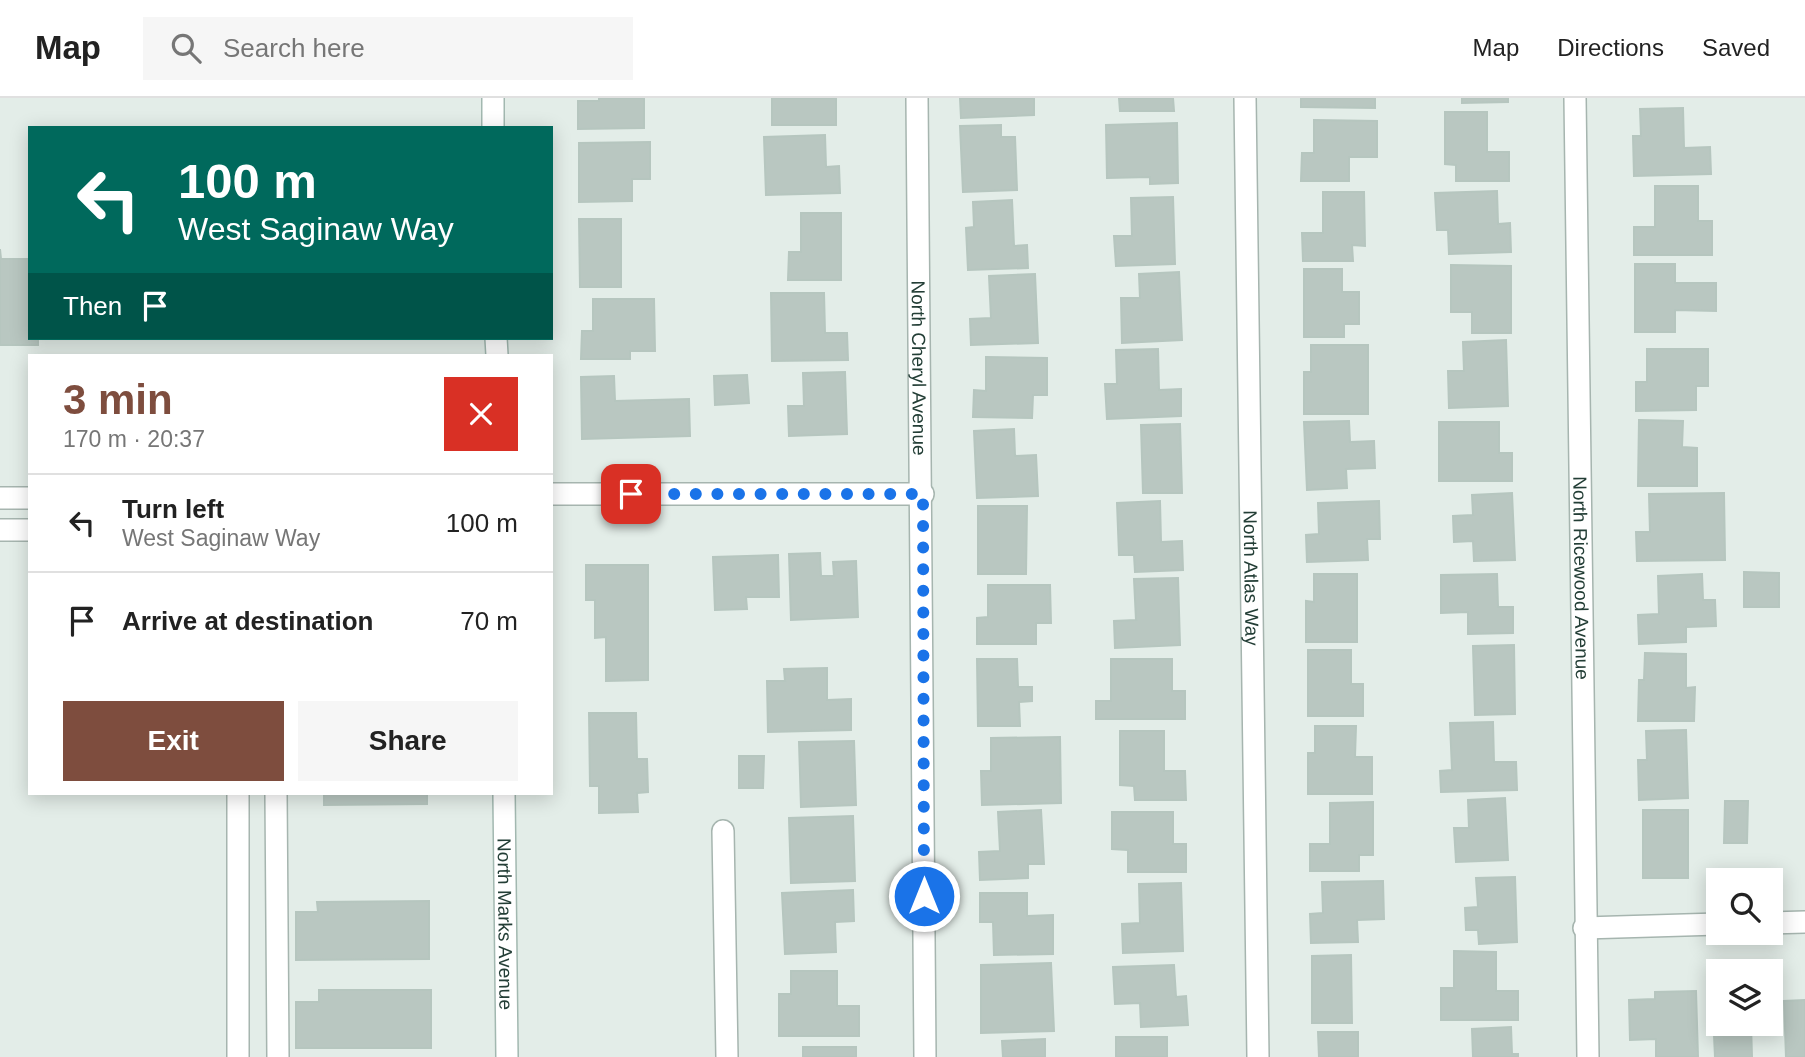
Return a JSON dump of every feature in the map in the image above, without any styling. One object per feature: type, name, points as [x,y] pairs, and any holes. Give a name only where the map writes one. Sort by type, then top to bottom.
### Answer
[{"type":"street","points":[[493,98],[493,126]]},
{"type":"street","name":"North Cheryl Avenue","points":[[917,98],[923,494],[925,1057]]},
{"type":"street","name":"North Atlas Way","points":[[1245,98],[1258,1057]]},
{"type":"street","name":"North Ricewood Avenue","points":[[1575,98],[1584,928],[1588,1057]]},
{"type":"street","points":[[553,494],[923,494]]},
{"type":"street","points":[[0,498],[28,498]]},
{"type":"street","points":[[0,530],[28,530]]},
{"type":"street","points":[[238,795],[238,1057]]},
{"type":"street","points":[[276,795],[278,1057]]},
{"type":"street","name":"North Marks Avenue","points":[[504,795],[507,1057]]},
{"type":"street","points":[[723,831],[727,1057]]},
{"type":"street","points":[[1783,923],[1805,922]]},
{"type":"street","points":[[1584,928],[1706,925]]},
{"type":"building","points":[[599,98],[644,98],[644,128],[578,129],[578,101],[599,101]]},
{"type":"building","points":[[772,98],[836,98],[836,125],[772,125]]},
{"type":"building","points":[[960,98],[1034,98],[1034,115],[961,118]]},
{"type":"building","points":[[1119,98],[1173,98],[1174,111],[1120,111]]},
{"type":"building","points":[[1301,98],[1375,98],[1375,108],[1301,107]]},
{"type":"building","points":[[1462,98],[1508,98],[1508,102],[1462,103]]},
{"type":"building","points":[[1683,108],[1684,148],[1710,147],[1711,174],[1634,176],[1633,136],[1641,136],[1640,109]]},
{"type":"building","points":[[1445,112],[1487,112],[1487,152],[1509,152],[1509,181],[1456,181],[1456,165],[1445,164]]},
{"type":"building","points":[[1314,120],[1377,121],[1377,157],[1349,157],[1349,181],[1301,181],[1302,153],[1314,153]]},
{"type":"building","points":[[1177,123],[1178,183],[1150,184],[1150,177],[1107,178],[1106,125]]},
{"type":"building","points":[[1001,125],[1001,137],[1015,137],[1017,190],[963,192],[960,126]]},
{"type":"building","points":[[825,135],[826,167],[839,166],[840,193],[766,195],[764,137]]},
{"type":"building","points":[[650,142],[650,179],[632,179],[632,201],[579,202],[579,143]]},
{"type":"building","points":[[1655,186],[1698,186],[1698,221],[1712,221],[1712,255],[1634,255],[1634,227],[1655,227]]},
{"type":"building","points":[[1497,191],[1498,224],[1510,223],[1511,252],[1449,254],[1448,230],[1437,230],[1435,193]]},
{"type":"building","points":[[1323,192],[1364,192],[1365,246],[1352,245],[1353,261],[1303,261],[1302,233],[1323,233]]},
{"type":"building","points":[[1173,197],[1175,264],[1116,266],[1114,236],[1132,236],[1131,198]]},
{"type":"building","points":[[1012,200],[1014,246],[1027,245],[1028,268],[968,270],[966,228],[974,227],[973,202]]},
{"type":"building","points":[[801,213],[841,213],[841,280],[788,280],[789,252],[801,252]]},
{"type":"building","points":[[579,219],[621,219],[621,287],[580,287]]},
{"type":"building","points":[[0,249],[1,259],[28,259],[28,340],[38,340],[38,345],[0,345]]},
{"type":"building","points":[[1635,264],[1675,264],[1675,283],[1716,283],[1716,311],[1675,310],[1675,332],[1635,332]]},
{"type":"building","points":[[1451,265],[1511,266],[1511,333],[1472,333],[1472,312],[1451,312]]},
{"type":"building","points":[[1304,269],[1342,269],[1342,292],[1359,292],[1359,324],[1344,324],[1344,337],[1304,337]]},
{"type":"building","points":[[1179,272],[1182,340],[1122,343],[1121,298],[1140,298],[1139,274]]},
{"type":"building","points":[[1035,274],[1038,343],[971,345],[970,319],[991,318],[989,276]]},
{"type":"building","points":[[771,293],[824,293],[825,333],[847,333],[848,360],[772,361]]},
{"type":"building","points":[[593,299],[654,299],[655,351],[630,351],[630,359],[581,359],[582,331],[593,331]]},
{"type":"building","points":[[1506,340],[1508,406],[1449,408],[1448,371],[1464,371],[1463,342]]},
{"type":"building","points":[[1311,345],[1368,345],[1368,414],[1304,414],[1304,372],[1311,372]]},
{"type":"building","points":[[1158,349],[1159,390],[1181,389],[1181,416],[1107,419],[1105,384],[1117,384],[1116,350]]},
{"type":"building","points":[[1647,349],[1708,349],[1708,386],[1696,386],[1696,410],[1636,411],[1636,382],[1647,382]]},
{"type":"building","points":[[986,357],[1047,358],[1047,395],[1033,395],[1032,418],[973,417],[974,390],[986,391]]},
{"type":"building","points":[[845,372],[847,434],[789,436],[788,406],[804,406],[803,373]]},
{"type":"building","points":[[747,375],[749,403],[715,405],[714,376]]},
{"type":"building","points":[[614,376],[615,401],[689,399],[690,436],[582,439],[581,377]]},
{"type":"building","points":[[1639,420],[1683,421],[1682,447],[1697,448],[1697,486],[1638,486]]},
{"type":"building","points":[[1349,421],[1350,442],[1374,441],[1375,468],[1346,469],[1347,488],[1307,490],[1304,422]]},
{"type":"building","points":[[1439,422],[1499,422],[1499,453],[1512,453],[1512,481],[1439,481]]},
{"type":"building","points":[[1180,424],[1182,493],[1143,493],[1141,425]]},
{"type":"building","points":[[1014,429],[1015,456],[1036,455],[1038,496],[977,498],[974,431]]},
{"type":"building","points":[[1512,493],[1515,560],[1474,561],[1473,541],[1454,542],[1453,516],[1473,515],[1472,495]]},
{"type":"building","points":[[1724,493],[1725,560],[1637,561],[1636,532],[1650,532],[1649,494]]},
{"type":"building","points":[[1160,501],[1161,542],[1182,541],[1183,570],[1135,572],[1134,555],[1119,555],[1117,503]]},
{"type":"building","points":[[1379,501],[1380,539],[1367,539],[1368,560],[1307,562],[1306,535],[1319,534],[1318,503]]},
{"type":"building","points":[[978,506],[1027,506],[1026,574],[978,574]]},
{"type":"building","points":[[820,553],[821,576],[834,576],[833,562],[856,561],[858,617],[791,620],[789,554]]},
{"type":"building","points":[[778,555],[779,597],[746,597],[747,609],[715,610],[713,557]]},
{"type":"building","points":[[586,565],[648,565],[648,680],[606,681],[606,637],[595,638],[595,600],[586,600]]},
{"type":"building","points":[[1744,572],[1779,573],[1779,607],[1744,607]]},
{"type":"building","points":[[1314,574],[1357,574],[1357,642],[1306,642],[1306,601],[1314,602]]},
{"type":"building","points":[[1497,574],[1498,607],[1513,607],[1513,633],[1468,634],[1468,612],[1441,613],[1441,575]]},
{"type":"building","points":[[1702,574],[1703,600],[1715,600],[1716,626],[1686,627],[1686,642],[1639,644],[1638,615],[1659,614],[1658,576]]},
{"type":"building","points":[[1178,578],[1180,645],[1115,648],[1114,621],[1136,620],[1134,579]]},
{"type":"building","points":[[988,585],[1050,585],[1051,623],[1036,623],[1036,644],[977,644],[977,618],[988,617]]},
{"type":"building","points":[[1514,645],[1515,714],[1475,715],[1473,646]]},
{"type":"building","points":[[1308,650],[1351,650],[1351,684],[1363,684],[1363,716],[1308,716]]},
{"type":"building","points":[[1645,653],[1686,654],[1686,688],[1695,687],[1694,721],[1638,721],[1639,680],[1644,680]]},
{"type":"building","points":[[977,659],[1017,659],[1018,687],[1032,687],[1032,701],[1019,702],[1020,726],[978,726]]},
{"type":"building","points":[[1111,659],[1172,659],[1172,691],[1185,691],[1185,719],[1096,719],[1096,701],[1111,701]]},
{"type":"building","points":[[827,668],[827,700],[851,699],[851,730],[768,732],[767,681],[785,681],[784,669]]},
{"type":"building","points":[[589,713],[636,713],[637,759],[647,759],[648,792],[637,793],[638,812],[599,813],[599,786],[590,786]]},
{"type":"building","points":[[1493,722],[1494,762],[1516,762],[1517,790],[1441,792],[1440,771],[1452,770],[1450,723]]},
{"type":"building","points":[[1315,726],[1356,726],[1355,757],[1372,757],[1372,794],[1308,794],[1308,753],[1315,753]]},
{"type":"building","points":[[1686,730],[1688,798],[1639,800],[1638,760],[1647,760],[1646,731]]},
{"type":"building","points":[[1120,731],[1164,731],[1164,771],[1185,771],[1186,800],[1135,800],[1134,786],[1120,785]]},
{"type":"building","points":[[1060,737],[1061,803],[982,805],[981,771],[991,771],[991,738]]},
{"type":"building","points":[[854,741],[856,805],[801,807],[799,742]]},
{"type":"building","points":[[739,756],[764,756],[763,788],[739,788]]},
{"type":"building","points":[[324,795],[427,795],[427,804],[324,805]]},
{"type":"building","points":[[1505,798],[1508,860],[1456,862],[1454,828],[1469,828],[1468,800]]},
{"type":"building","points":[[1725,801],[1748,801],[1747,843],[1724,843]]},
{"type":"building","points":[[1373,802],[1373,855],[1359,855],[1359,871],[1310,871],[1310,844],[1330,844],[1330,803]]},
{"type":"building","points":[[1041,810],[1044,864],[1028,864],[1028,878],[980,880],[979,852],[1000,851],[998,812]]},
{"type":"building","points":[[1643,810],[1688,810],[1688,878],[1643,878]]},
{"type":"building","points":[[1112,812],[1173,812],[1173,844],[1186,844],[1186,872],[1128,872],[1128,850],[1112,849]]},
{"type":"building","points":[[853,816],[855,881],[791,883],[789,818]]},
{"type":"building","points":[[1515,877],[1517,942],[1479,944],[1478,930],[1466,930],[1465,908],[1478,907],[1476,878]]},
{"type":"building","points":[[1383,881],[1384,919],[1357,920],[1358,942],[1311,943],[1310,914],[1323,913],[1322,882]]},
{"type":"building","points":[[1181,883],[1183,951],[1123,953],[1122,924],[1140,923],[1139,884]]},
{"type":"building","points":[[853,890],[854,921],[835,922],[836,952],[785,954],[782,893]]},
{"type":"building","points":[[980,893],[1027,893],[1027,916],[1053,915],[1053,954],[994,955],[993,922],[980,922]]},
{"type":"building","points":[[429,901],[429,959],[296,960],[296,912],[318,912],[317,902]]},
{"type":"building","points":[[1454,951],[1496,952],[1496,991],[1518,991],[1518,1020],[1441,1020],[1441,988],[1454,988]]},
{"type":"building","points":[[1351,955],[1352,1023],[1312,1023],[1312,956]]},
{"type":"building","points":[[1051,963],[1054,1031],[981,1033],[981,965]]},
{"type":"building","points":[[1174,965],[1176,997],[1186,996],[1188,1025],[1141,1027],[1140,1003],[1115,1004],[1113,967]]},
{"type":"building","points":[[791,971],[837,971],[837,1006],[859,1006],[859,1036],[779,1036],[779,994],[791,994]]},
{"type":"building","points":[[319,990],[431,990],[431,1048],[296,1048],[296,1002],[319,1002]]},
{"type":"building","points":[[1696,991],[1698,1057],[1656,1057],[1656,1039],[1630,1040],[1629,1000],[1655,999],[1655,992]]},
{"type":"building","points":[[1805,1000],[1805,1057],[1786,1057],[1784,1001]]},
{"type":"building","points":[[1511,1027],[1512,1054],[1518,1054],[1518,1057],[1473,1057],[1472,1029]]},
{"type":"building","points":[[1318,1032],[1358,1032],[1358,1057],[1319,1057]]},
{"type":"building","points":[[1714,1036],[1751,1036],[1752,1057],[1715,1057]]},
{"type":"building","points":[[1116,1037],[1167,1037],[1167,1057],[1116,1057]]},
{"type":"building","points":[[1045,1039],[1045,1057],[1003,1057],[1002,1041]]},
{"type":"building","points":[[803,1047],[856,1047],[856,1057],[803,1057]]},
{"type":"route","points":[[631,494],[923,494],[924,896]]}]
